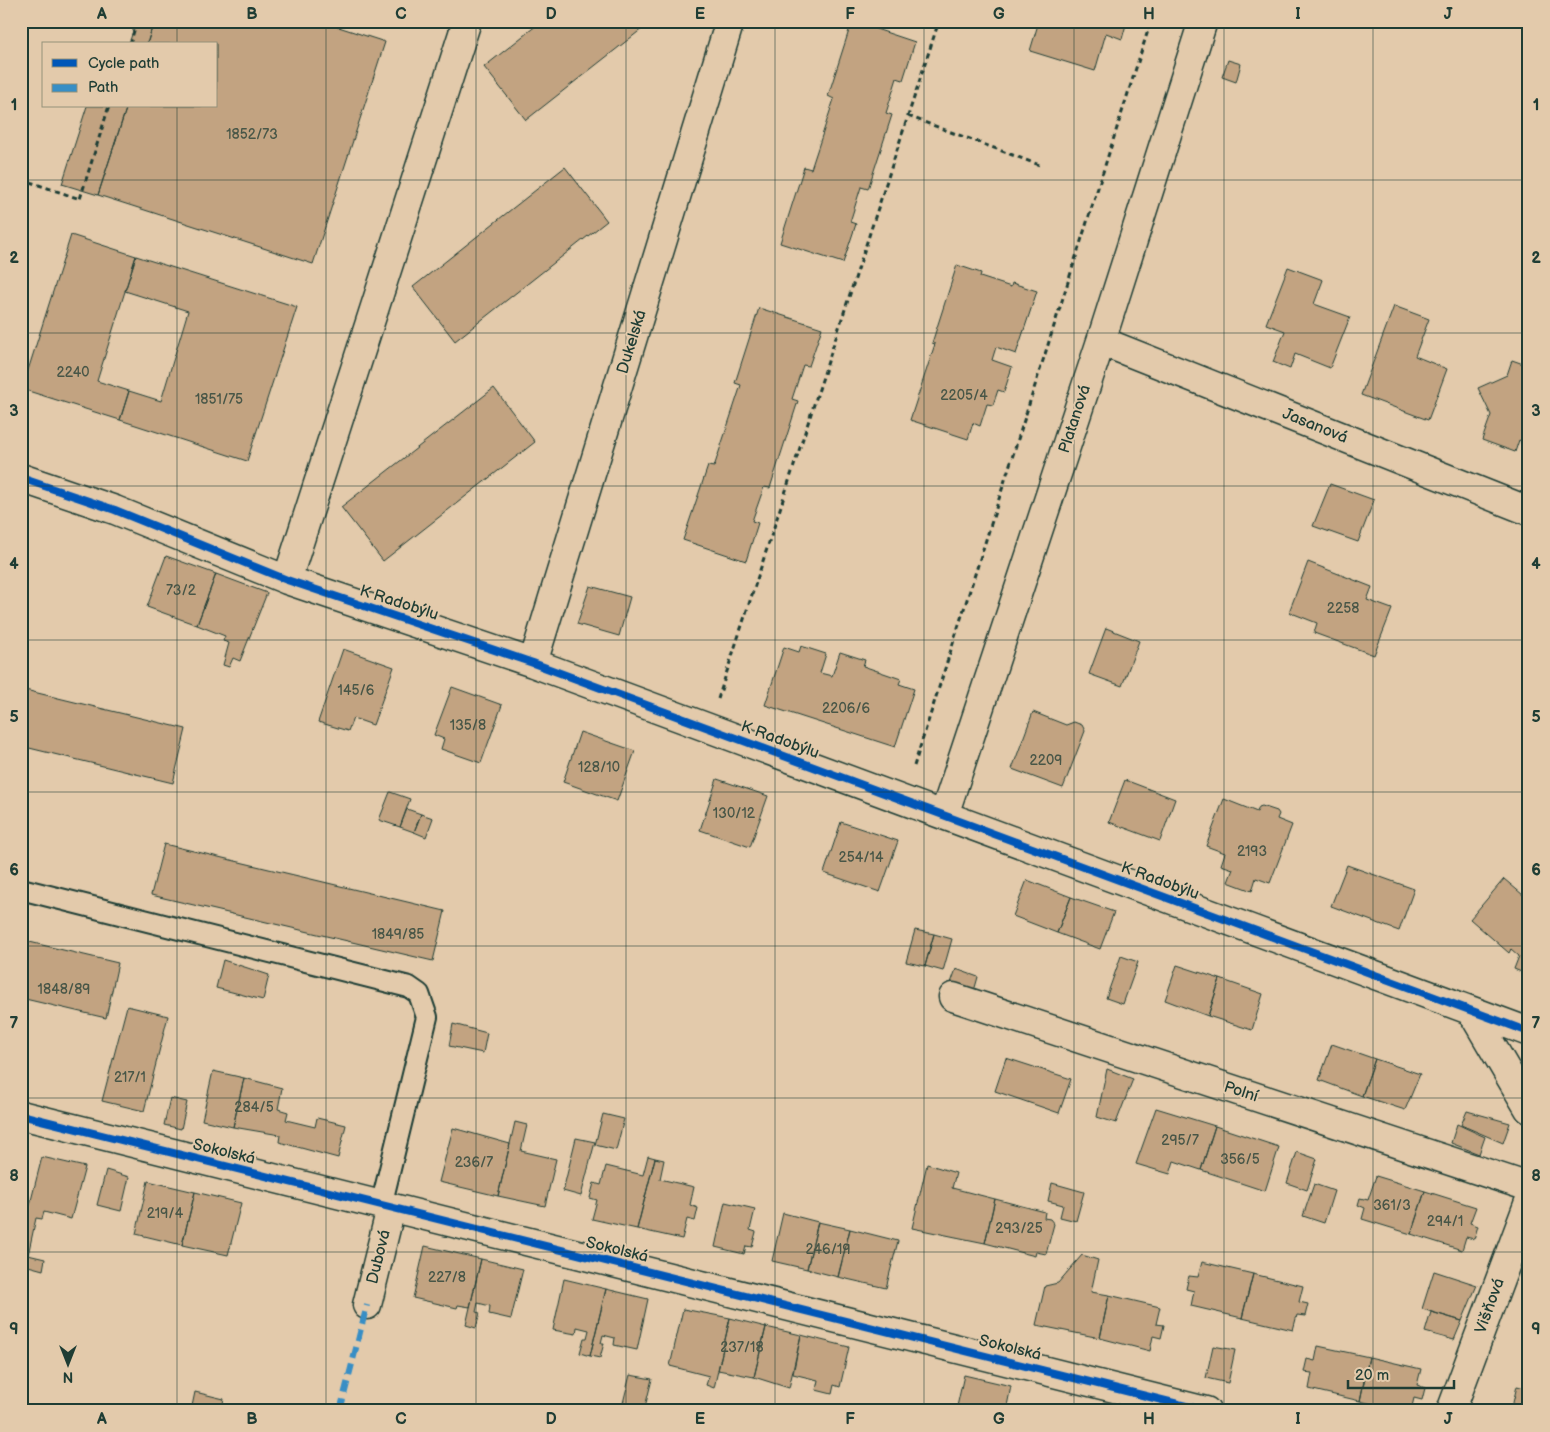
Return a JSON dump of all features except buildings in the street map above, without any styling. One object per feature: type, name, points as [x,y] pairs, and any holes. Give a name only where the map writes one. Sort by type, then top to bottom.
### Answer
[{"type":"street","points":[[287,580],[467,21]]},
{"type":"street","name":"Dukelská","points":[[534,662],[730,21]]},
{"type":"street","name":"Platanová","points":[[944,815],[1101,341],[1203,21]]},
{"type":"street","name":"Jasanová","points":[[1101,341],[1529,511]]},
{"type":"street","name":"K Radobýlu","points":[[21,478],[114,510],[287,580],[534,662],[1529,1032]]},
{"type":"street","name":"Polní","points":[[953,997],[1529,1187]]},
{"type":"street","points":[[1472,1012],[1529,1109]]},
{"type":"street","name":"Sokolská","points":[[21,1115],[1206,1411]]},
{"type":"street","name":"Višňová","points":[[1451,1411],[1529,1202]]},
{"type":"street","name":"Dubová","points":[[367,1305],[386,1207]]},
{"type":"lane","points":[[21,890],[409,987],[420,994],[427,1017],[386,1207]]},
{"type":"path","points":[[131,42],[137,21]]},
{"type":"path","points":[[708,728],[937,28],[917,21]]},
{"type":"path","points":[[914,766],[1150,21]]},
{"type":"path","points":[[21,179],[80,199],[109,108]]},
{"type":"path","points":[[908,116],[1042,166]]},
{"type":"marked path","points":[[340,1411],[367,1305]]},
{"type":"cycle path","points":[[21,478],[115,510],[287,580],[533,663],[1529,1032]]},
{"type":"cycle path","points":[[21,1115],[1206,1411]]}]
